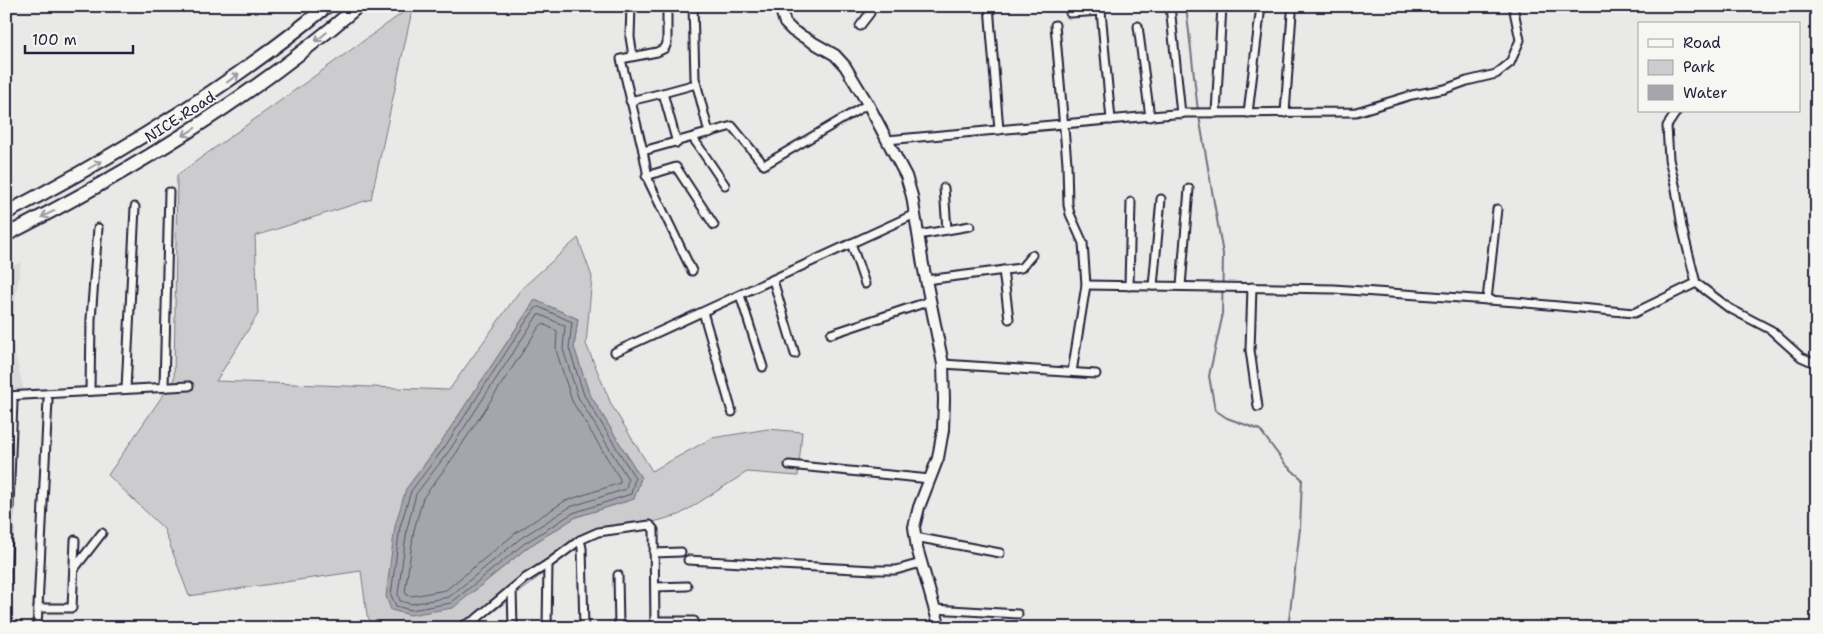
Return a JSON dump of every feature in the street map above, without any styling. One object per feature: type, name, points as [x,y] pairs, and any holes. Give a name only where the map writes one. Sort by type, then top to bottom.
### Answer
[{"type":"highway","name":"NICE Road","points":[[6,213],[74,177],[164,124],[224,84],[327,6]]},
{"type":"highway","name":"NICE Road","points":[[6,235],[109,180],[221,111],[316,41],[358,6]]},
{"type":"street","points":[[631,6],[630,37],[633,56]]},
{"type":"street","points":[[668,6],[665,48],[661,51],[621,59],[643,151],[646,176],[692,271]]},
{"type":"street","points":[[693,6],[693,59],[696,84],[709,133]]},
{"type":"street","points":[[780,6],[785,23],[793,31],[835,55],[845,66],[868,104],[906,176],[912,196],[943,364],[943,430],[938,458],[919,507],[914,527],[921,563],[940,628]]},
{"type":"street","points":[[860,26],[870,13],[871,6]]},
{"type":"street","points":[[989,6],[999,130]]},
{"type":"street","points":[[1170,6],[1181,114]]},
{"type":"street","points":[[1216,113],[1222,6]]},
{"type":"street","points":[[1248,113],[1261,6]]},
{"type":"street","points":[[887,140],[1193,113],[1356,112],[1496,74],[1510,63],[1520,40],[1513,6]]},
{"type":"street","points":[[1070,13],[1101,11],[1110,120]]},
{"type":"street","points":[[1285,113],[1292,13]]},
{"type":"street","points":[[1055,25],[1067,163],[1068,205],[1083,243],[1086,285],[1072,372]]},
{"type":"street","points":[[1138,26],[1150,117]]},
{"type":"street","points":[[630,101],[696,84]]},
{"type":"street","points":[[663,93],[677,143]]},
{"type":"street","points":[[643,151],[732,126],[764,165],[868,104]]},
{"type":"street","points":[[1676,112],[1667,126],[1669,159],[1682,227],[1696,283],[1729,308],[1771,330],[1801,356],[1817,364]]},
{"type":"street","points":[[693,138],[726,185]]},
{"type":"street","points":[[646,176],[676,167],[714,225]]},
{"type":"street","points":[[944,188],[947,230]]},
{"type":"street","points":[[1181,286],[1189,189]]},
{"type":"street","points":[[164,387],[169,192]]},
{"type":"street","points":[[1153,286],[1161,199]]},
{"type":"street","points":[[1129,286],[1131,202]]},
{"type":"street","points":[[126,389],[134,207]]},
{"type":"street","points":[[1487,300],[1497,209]]},
{"type":"street","points":[[615,352],[915,214]]},
{"type":"street","points":[[918,235],[970,226]]},
{"type":"street","points":[[90,391],[91,319],[98,228]]},
{"type":"street","points":[[851,244],[866,284]]},
{"type":"street","points":[[926,280],[1021,268],[1032,255]]},
{"type":"street","points":[[1003,270],[1009,319]]},
{"type":"street","points":[[772,280],[795,354]]},
{"type":"street","points":[[1086,285],[1334,289],[1634,313],[1696,283]]},
{"type":"street","points":[[1252,287],[1250,350],[1258,407]]},
{"type":"street","points":[[740,295],[763,367]]},
{"type":"street","points":[[831,334],[930,301]]},
{"type":"street","points":[[703,312],[732,412]]},
{"type":"street","points":[[943,364],[1096,374]]},
{"type":"street","points":[[6,396],[189,386]]},
{"type":"street","points":[[37,628],[48,400]]},
{"type":"street","points":[[6,584],[13,401]]},
{"type":"street","points":[[790,466],[930,479]]},
{"type":"street","points":[[458,628],[476,624],[524,579],[580,540],[598,532],[650,524],[654,530],[655,624],[694,621]]},
{"type":"street","points":[[74,569],[102,533]]},
{"type":"street","points":[[915,537],[1000,553]]},
{"type":"street","points":[[38,608],[72,608],[75,540]]},
{"type":"street","points":[[580,540],[582,548],[584,628]]},
{"type":"street","points":[[654,554],[681,552]]},
{"type":"street","points":[[688,560],[874,570],[896,570],[921,563]]},
{"type":"street","points":[[548,564],[548,628]]},
{"type":"street","points":[[618,575],[619,628]]},
{"type":"street","points":[[655,587],[687,586]]},
{"type":"street","points":[[512,589],[513,628]]},
{"type":"street","points":[[934,609],[1018,614]]},
{"type":"shaded area","points":[[21,262],[10,335],[24,390],[6,392],[6,269]]},
{"type":"green space","points":[[413,6],[371,199],[255,236],[258,314],[216,381],[449,390],[521,289],[578,238],[592,277],[586,344],[612,406],[652,471],[712,438],[768,429],[802,432],[798,476],[747,472],[679,515],[587,540],[472,628],[374,628],[367,615],[361,571],[189,596],[164,529],[108,475],[174,379],[177,175]],"holes":[[[535,300],[578,319],[574,347],[589,393],[641,478],[634,499],[576,517],[528,547],[468,596],[406,489],[439,445]]]},
{"type":"water","points":[[535,300],[578,319],[574,347],[589,393],[641,478],[634,499],[576,517],[528,547],[453,608],[410,615],[391,610],[386,596],[395,526],[406,489],[439,445]]},
{"type":"waterway","points":[[1186,6],[1198,111]]},
{"type":"waterway","points":[[1199,116],[1223,254],[1222,318],[1209,376],[1215,410],[1227,418],[1260,430],[1286,465],[1302,479],[1300,529],[1288,628]]}]
